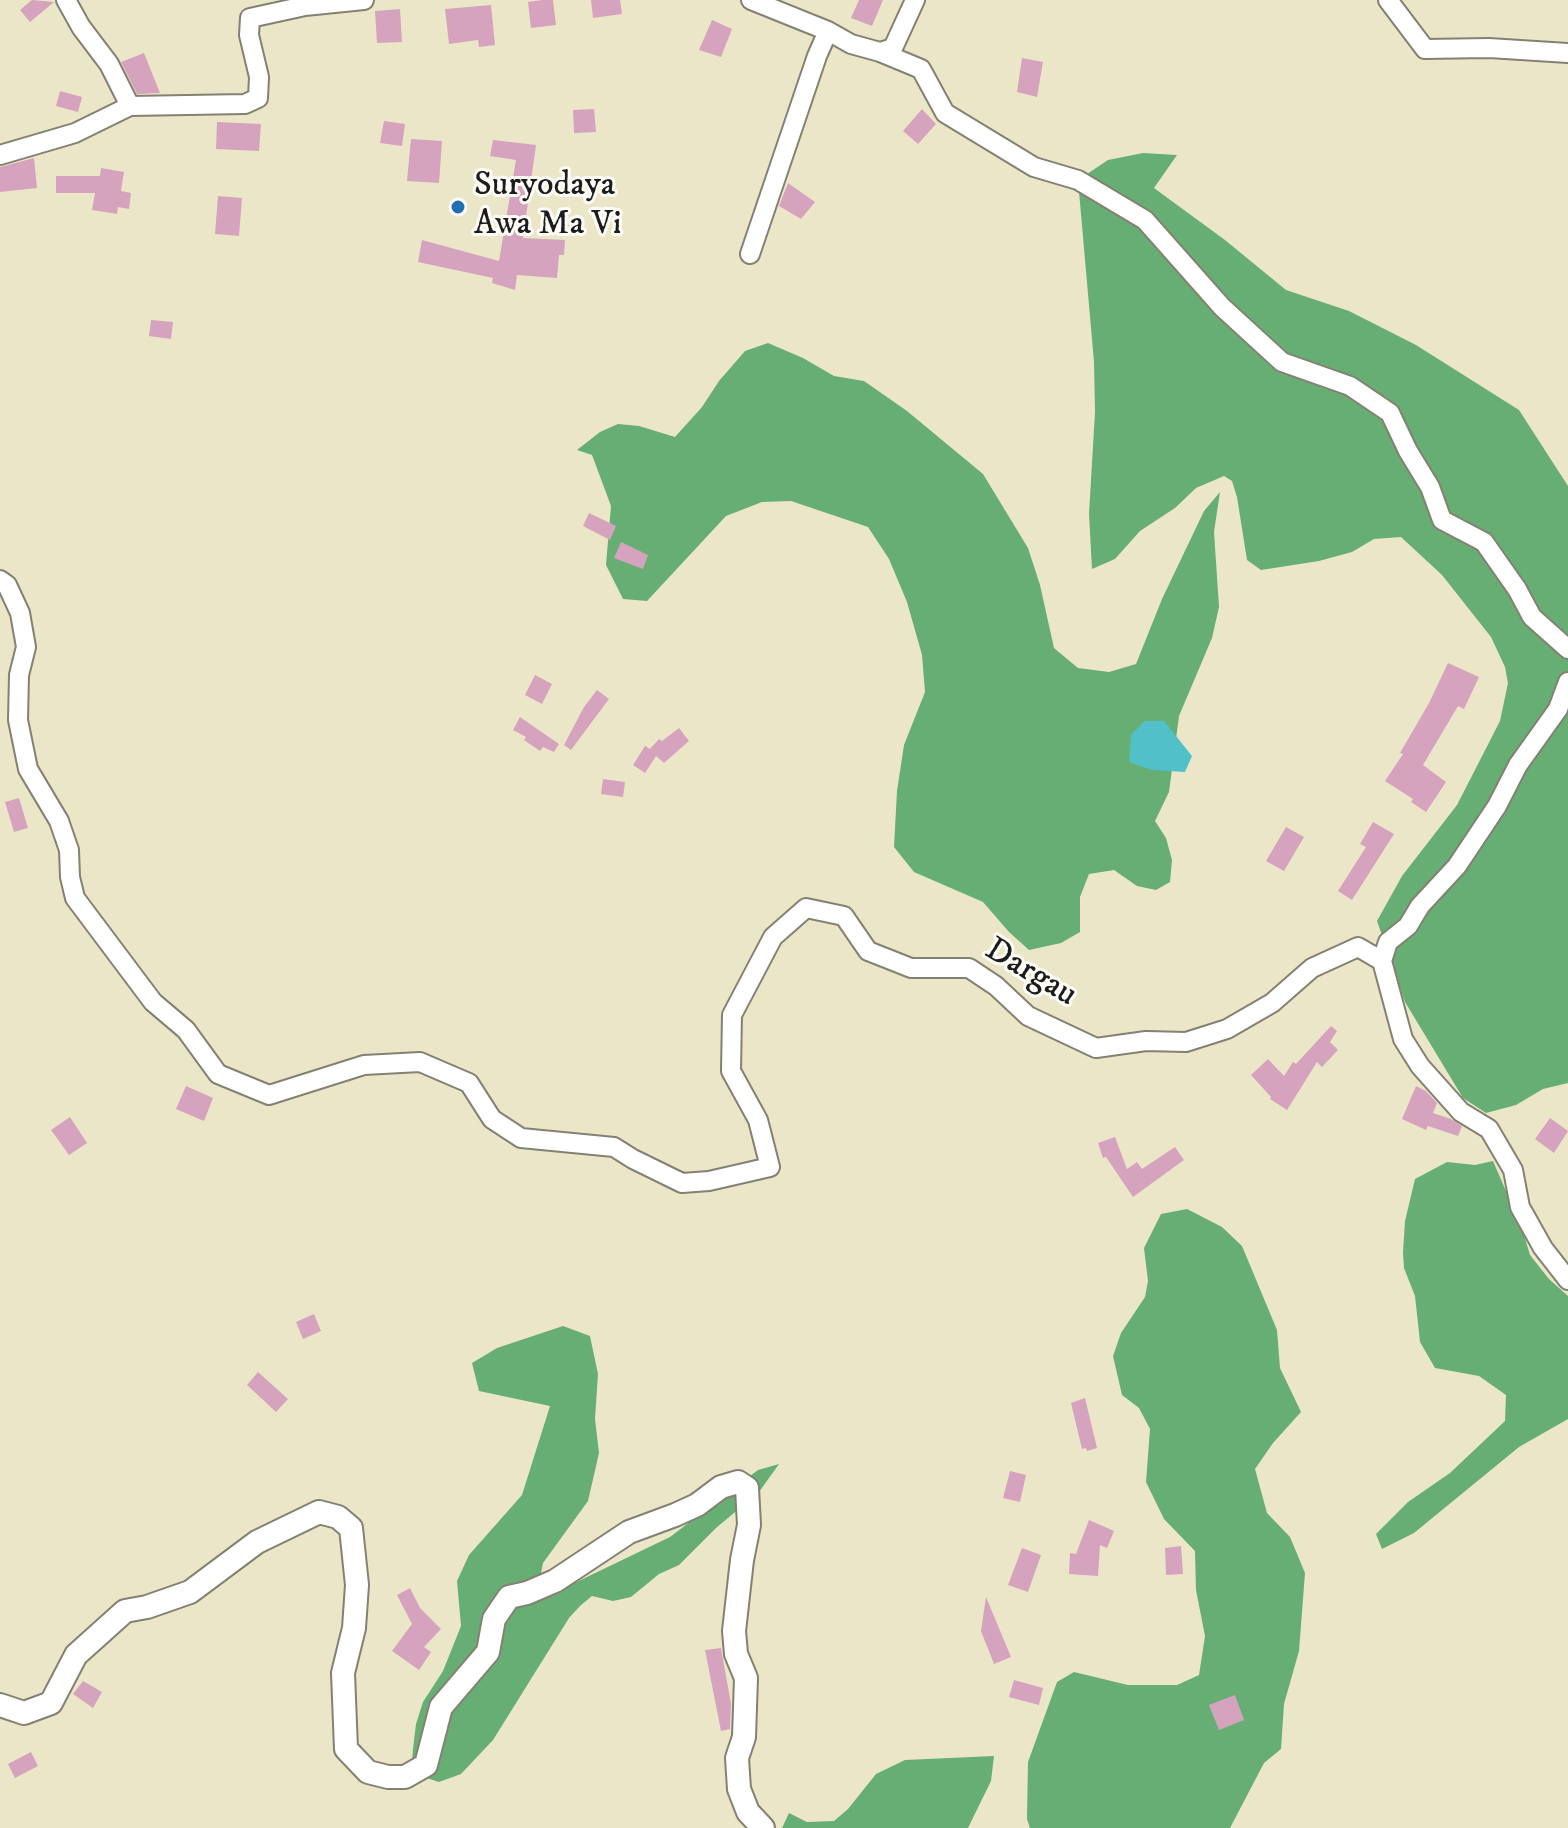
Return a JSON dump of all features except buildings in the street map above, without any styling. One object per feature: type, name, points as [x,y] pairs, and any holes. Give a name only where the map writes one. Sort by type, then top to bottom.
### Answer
[{"type":"street","points":[[66,0],[81,27],[109,64],[130,106]]},
{"type":"street","points":[[0,155],[75,133],[130,106],[245,104],[258,98],[259,77],[249,35],[250,18],[305,6],[364,0]]},
{"type":"street","points":[[751,0],[828,31],[851,44],[921,69],[945,113],[1034,167],[1078,180],[1145,220],[1222,307],[1282,362],[1350,386],[1390,413],[1430,487],[1442,520],[1484,542],[1517,589],[1532,617],[1568,649]]},
{"type":"street","points":[[880,52],[893,48],[915,0]]},
{"type":"street","points":[[1388,0],[1425,49],[1489,48],[1568,53]]},
{"type":"street","points":[[750,254],[828,31]]},
{"type":"street","name":"Dargau","points":[[0,580],[7,585],[20,613],[26,647],[19,675],[18,720],[28,769],[59,821],[69,850],[75,898],[153,1002],[186,1030],[218,1074],[269,1095],[364,1065],[420,1062],[469,1083],[492,1119],[521,1138],[614,1147],[682,1183],[709,1181],[770,1167],[758,1120],[731,1071],[732,1015],[773,937],[806,908],[844,916],[868,951],[911,968],[969,968],[996,986],[1028,1016],[1096,1048],[1146,1041],[1186,1042],[1238,1023],[1272,1003],[1312,968],[1345,952],[1358,947],[1382,961]]},
{"type":"street","points":[[1568,682],[1558,709],[1532,744],[1497,806],[1465,854],[1420,906],[1408,926],[1388,942],[1382,961],[1403,1039],[1420,1066],[1461,1112],[1489,1129],[1513,1170],[1520,1207],[1543,1248],[1568,1280]]},
{"type":"street","points":[[0,1705],[24,1713],[51,1703],[76,1655],[125,1611],[190,1592],[257,1542],[319,1512],[338,1517],[351,1528],[357,1585],[354,1628],[343,1673],[346,1749],[368,1772],[405,1777],[426,1765],[441,1707],[488,1652],[494,1619],[509,1597],[555,1581],[629,1532],[697,1505],[721,1487],[738,1482],[747,1488],[749,1525],[734,1631],[736,1654],[746,1678],[744,1737],[737,1758],[739,1789],[748,1812],[763,1828]]},
{"type":"green space","points":[[1143,153],[1177,155],[1154,188],[1286,290],[1349,311],[1416,345],[1519,410],[1568,486],[1568,1083],[1543,1089],[1516,1105],[1486,1113],[1463,1098],[1405,1002],[1377,921],[1402,876],[1457,805],[1500,721],[1508,683],[1505,667],[1491,637],[1442,575],[1401,537],[1374,539],[1352,552],[1319,561],[1261,570],[1247,560],[1237,497],[1232,481],[1224,476],[1196,488],[1175,508],[1140,531],[1115,559],[1092,569],[1089,514],[1095,412],[1094,362],[1078,180],[1108,160]]},
{"type":"green space","points":[[768,343],[834,376],[864,381],[907,411],[983,474],[1028,548],[1054,648],[1078,668],[1109,672],[1136,664],[1162,599],[1204,511],[1220,492],[1214,532],[1219,607],[1212,638],[1179,716],[1169,792],[1155,821],[1166,838],[1172,860],[1170,882],[1156,890],[1137,886],[1114,870],[1089,874],[1080,897],[1080,932],[1061,943],[1029,950],[983,902],[914,872],[894,847],[897,791],[904,745],[925,692],[922,655],[907,602],[889,559],[868,527],[791,501],[762,502],[726,516],[647,601],[623,599],[606,565],[611,506],[592,455],[577,450],[600,432],[618,424],[639,426],[675,437],[745,351]]},
{"type":"green space","points":[[1493,1161],[1522,1228],[1530,1255],[1568,1296],[1568,1419],[1519,1447],[1414,1533],[1382,1549],[1376,1534],[1408,1502],[1450,1473],[1505,1421],[1506,1395],[1479,1376],[1435,1368],[1420,1342],[1415,1296],[1404,1268],[1403,1253],[1405,1221],[1415,1179],[1447,1162],[1475,1165]]},
{"type":"green space","points":[[1187,1209],[1222,1227],[1242,1246],[1277,1330],[1280,1368],[1301,1412],[1255,1469],[1267,1513],[1290,1537],[1305,1573],[1299,1651],[1284,1704],[1281,1749],[1264,1763],[1230,1828],[1030,1828],[1027,1819],[1028,1762],[1057,1682],[1074,1672],[1128,1685],[1177,1685],[1199,1675],[1205,1636],[1196,1590],[1195,1551],[1164,1519],[1146,1482],[1150,1429],[1139,1408],[1122,1395],[1113,1356],[1121,1333],[1145,1297],[1148,1281],[1144,1248],[1161,1214]]},
{"type":"green space","points":[[563,1326],[590,1336],[598,1374],[595,1419],[599,1453],[588,1501],[543,1563],[538,1588],[562,1589],[670,1537],[758,1470],[779,1464],[759,1492],[679,1565],[659,1574],[631,1597],[613,1601],[592,1596],[580,1606],[569,1618],[493,1740],[461,1774],[439,1782],[411,1773],[413,1749],[423,1702],[443,1671],[461,1626],[457,1581],[469,1555],[522,1495],[550,1406],[479,1391],[472,1363],[497,1348]]},
{"type":"green space","points":[[994,1756],[991,1781],[968,1828],[782,1828],[789,1813],[807,1822],[834,1821],[848,1809],[876,1774],[905,1760]]},
{"type":"water","points":[[1145,721],[1164,721],[1192,756],[1185,772],[1152,770],[1129,762],[1131,735]]},
{"type":"place","name":"Suryodaya Awa Ma Vi","points":[[458,207]]}]
